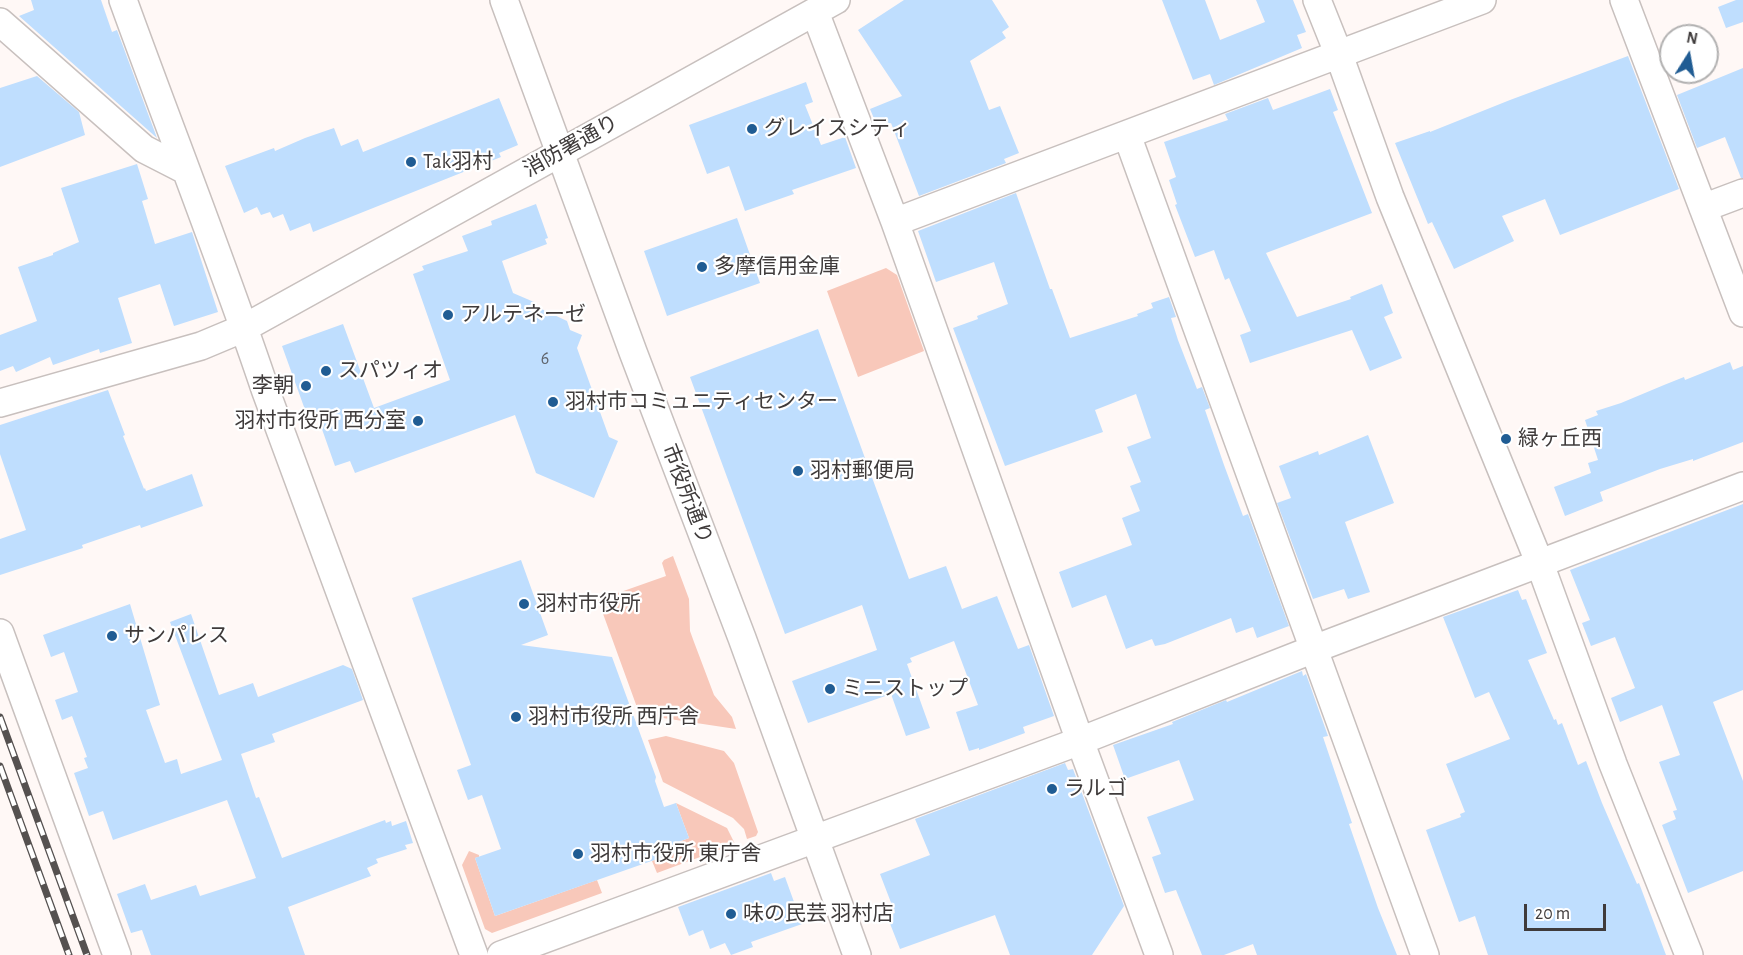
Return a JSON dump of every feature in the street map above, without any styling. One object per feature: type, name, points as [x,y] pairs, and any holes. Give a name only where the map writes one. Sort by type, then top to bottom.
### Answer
[{"type":"street","points":[[123,0],[185,170],[201,206],[268,400],[474,955]]},
{"type":"street","name":"市役所通り","points":[[504,0],[742,638],[857,955]]},
{"type":"street","points":[[1317,0],[1390,197],[1540,564],[1612,764],[1689,955]]},
{"type":"street","points":[[895,222],[1482,0]]},
{"type":"street","points":[[1624,0],[1743,313]]},
{"type":"street","points":[[825,6],[895,222],[1080,741],[1159,955]]},
{"type":"street","name":"消防署通り","points":[[0,403],[201,346],[244,328],[825,6]]},
{"type":"street","points":[[0,22],[144,149],[185,170]]},
{"type":"street","points":[[1127,135],[1425,955]]},
{"type":"street","points":[[1703,208],[1743,193]]},
{"type":"street","points":[[501,955],[1080,741],[1314,649],[1743,486]]},
{"type":"street","points":[[0,633],[117,955]]},
{"type":"shaded area","points":[[886,268],[897,275],[924,351],[858,377],[827,291]]},
{"type":"shaded area","points":[[673,556],[689,599],[690,631],[694,642],[714,695],[732,717],[736,729],[663,718],[642,721],[598,600],[666,576],[662,563]]},
{"type":"shaded area","points":[[666,736],[724,751],[734,763],[758,832],[756,836],[747,839],[744,829],[733,818],[663,782],[648,740]]},
{"type":"shaded area","points":[[676,803],[727,828],[735,844],[657,873],[652,861],[677,851],[673,844],[689,838]]},
{"type":"shaded area","points":[[469,851],[479,855],[475,858],[495,916],[597,880],[602,893],[492,933],[485,929],[462,865]]},
{"type":"building","points":[[31,0],[101,0],[112,32],[117,30],[157,138],[19,16],[34,10]]},
{"type":"building","points":[[904,0],[992,0],[1009,27],[1002,32],[1006,38],[970,61],[989,110],[1000,106],[1019,153],[1004,159],[1006,163],[919,196],[891,123],[878,128],[870,109],[902,96],[858,30]]},
{"type":"building","points":[[1162,0],[1205,0],[1220,40],[1265,22],[1256,0],[1293,0],[1306,32],[1297,35],[1302,48],[1214,85],[1210,74],[1193,80]]},
{"type":"building","points":[[1736,0],[1743,0],[1743,22],[1726,28],[1718,7]]},
{"type":"building","points":[[1628,56],[1679,189],[1560,235],[1545,199],[1502,216],[1514,241],[1454,269],[1432,222],[1428,224],[1395,143],[1430,132]]},
{"type":"building","points":[[1743,68],[1743,178],[1741,178],[1725,137],[1697,148],[1677,95],[1704,84],[1719,84],[1719,78]]},
{"type":"building","points":[[37,76],[79,112],[85,135],[0,167],[0,88]]},
{"type":"building","points":[[806,82],[813,102],[805,105],[821,145],[845,137],[856,168],[792,190],[794,194],[745,211],[729,166],[707,174],[689,125]]},
{"type":"building","points":[[1330,89],[1338,110],[1333,112],[1372,213],[1266,253],[1297,317],[1351,299],[1350,297],[1382,284],[1393,313],[1384,317],[1402,358],[1370,371],[1352,330],[1250,363],[1240,335],[1251,331],[1229,278],[1225,280],[1214,250],[1195,257],[1175,205],[1177,204],[1169,180],[1176,177],[1164,142],[1228,120],[1225,114],[1268,98],[1273,110]]},
{"type":"building","name":"Tak羽村","points":[[499,98],[518,145],[499,153],[501,157],[313,232],[310,223],[290,231],[283,214],[273,218],[270,212],[261,215],[257,207],[244,213],[225,166],[274,148],[275,151],[334,128],[341,146],[358,139],[363,152]]},
{"type":"building","points":[[137,164],[148,199],[142,201],[155,244],[192,232],[218,312],[174,326],[160,284],[118,298],[132,343],[100,353],[99,349],[53,365],[50,357],[16,372],[13,366],[0,371],[0,335],[37,321],[18,267],[53,255],[79,242],[61,188]]},
{"type":"building","points":[[1016,193],[1070,338],[1138,316],[1137,314],[1153,308],[1151,303],[1169,297],[1176,317],[1171,318],[1178,340],[1197,389],[1202,387],[1210,408],[1205,410],[1224,465],[1243,516],[1248,514],[1289,626],[1257,638],[1253,627],[1236,633],[1231,618],[1165,644],[1155,646],[1152,639],[1126,649],[1106,595],[1072,608],[1059,572],[1132,545],[1122,518],[1140,511],[1130,486],[1141,482],[1127,447],[1151,438],[1136,394],[1095,410],[1103,432],[1005,466],[953,328],[1008,304],[994,262],[936,282],[918,231]]},
{"type":"building","points":[[536,204],[548,238],[545,239],[547,244],[502,261],[513,293],[567,321],[570,330],[582,335],[577,348],[609,437],[618,441],[594,498],[536,473],[515,415],[355,473],[350,461],[335,466],[317,415],[308,418],[282,346],[343,324],[374,408],[450,380],[413,274],[424,270],[422,266],[468,251],[462,236],[492,225],[491,221]]},
{"type":"building","name":"多摩信用金庫","points":[[737,218],[760,283],[667,316],[644,251]]},
{"type":"building","name":"羽村郵便局","points":[[818,329],[909,579],[946,566],[962,609],[997,596],[1018,649],[1029,645],[1054,716],[1023,727],[1025,733],[979,750],[979,748],[969,751],[956,712],[978,705],[954,641],[910,658],[912,662],[907,664],[930,728],[906,736],[891,694],[808,723],[792,681],[877,650],[862,605],[785,634],[690,377]]},
{"type":"building","points":[[1730,362],[1733,370],[1743,366],[1743,442],[1693,461],[1693,459],[1660,469],[1600,492],[1603,501],[1565,516],[1554,487],[1591,473],[1588,463],[1598,460],[1585,420],[1598,415],[1596,411]]},
{"type":"building","points":[[108,390],[144,489],[146,491],[192,474],[203,506],[141,528],[140,525],[82,545],[83,548],[0,575],[0,539],[26,530],[0,454],[0,425]]},
{"type":"building","points":[[1368,435],[1394,503],[1345,522],[1370,592],[1348,599],[1344,589],[1313,599],[1277,503],[1291,498],[1279,466],[1318,451],[1319,455]]},
{"type":"building","points":[[1743,504],[1743,690],[1713,702],[1743,781],[1743,871],[1688,893],[1662,825],[1676,819],[1673,811],[1677,810],[1659,762],[1680,755],[1662,705],[1620,722],[1611,698],[1635,688],[1615,637],[1591,646],[1582,623],[1590,620],[1570,570]]},
{"type":"building","points":[[521,560],[548,635],[521,645],[612,657],[656,777],[655,781],[664,807],[676,803],[689,838],[673,844],[677,852],[495,916],[475,858],[501,849],[482,795],[468,800],[457,770],[471,765],[412,598]]},
{"type":"building","points":[[1518,590],[1522,600],[1526,599],[1547,653],[1528,660],[1554,720],[1556,719],[1558,725],[1562,723],[1578,765],[1586,761],[1637,884],[1639,883],[1666,955],[1488,955],[1475,916],[1459,922],[1426,830],[1461,817],[1460,814],[1465,812],[1446,764],[1510,739],[1489,692],[1475,698],[1443,617]]},
{"type":"building","points":[[130,604],[160,705],[146,710],[165,763],[177,759],[181,774],[222,760],[170,622],[191,614],[219,695],[253,683],[258,697],[343,665],[352,669],[363,700],[272,734],[275,742],[241,754],[256,798],[259,797],[282,858],[385,820],[386,823],[391,821],[392,826],[406,821],[413,843],[405,845],[407,849],[376,859],[378,863],[367,868],[371,876],[288,907],[305,955],[151,955],[142,930],[131,933],[117,894],[145,884],[151,900],[196,885],[200,896],[256,878],[227,800],[113,840],[103,811],[89,816],[74,773],[88,768],[84,758],[87,757],[72,716],[62,720],[55,700],[78,692],[64,652],[51,657],[43,635]]},
{"type":"building","points":[[1302,671],[1303,676],[1306,674],[1328,736],[1323,737],[1352,823],[1349,824],[1397,955],[1257,955],[1253,944],[1224,955],[1202,955],[1176,890],[1165,893],[1152,857],[1161,854],[1147,817],[1194,800],[1179,760],[1125,779],[1113,745],[1173,724],[1172,722]]},
{"type":"building","points":[[1065,763],[1068,770],[1073,769],[1124,906],[1092,955],[1010,955],[995,915],[900,949],[887,916],[895,913],[880,874],[930,855],[915,819]]},
{"type":"building","points":[[771,873],[774,881],[785,877],[802,924],[751,942],[753,947],[731,955],[725,943],[710,949],[703,930],[689,936],[678,907]]},
{"type":"railway","points":[[0,717],[87,955]]},
{"type":"railway","points":[[0,766],[69,955]]},
{"type":"place","name":"グレイスシティ","points":[[752,129]]},
{"type":"place","name":"Tak羽村","points":[[411,162]]},
{"type":"place","name":"多摩信用金庫","points":[[702,267]]},
{"type":"place","name":"アルテネーゼ","points":[[448,315]]},
{"type":"place","name":"スパツィオ","points":[[326,371]]},
{"type":"place","name":"李朝","points":[[306,386]]},
{"type":"place","name":"羽村市コミュニティセンター","points":[[553,402]]},
{"type":"place","name":"羽村市役所 西分室","points":[[418,421]]},
{"type":"place","name":"緑ヶ丘西","points":[[1506,439]]},
{"type":"place","name":"羽村郵便局","points":[[798,471]]},
{"type":"place","name":"羽村市役所","points":[[524,604]]},
{"type":"place","name":"サンパレス","points":[[112,636]]},
{"type":"place","name":"ミニストップ","points":[[830,689]]},
{"type":"place","name":"羽村市役所 西庁舎","points":[[516,717]]},
{"type":"place","name":"ラルゴ","points":[[1052,789]]},
{"type":"place","name":"羽村市役所 東庁舎","points":[[578,854]]},
{"type":"place","name":"味の民芸 羽村店","points":[[731,914]]}]
